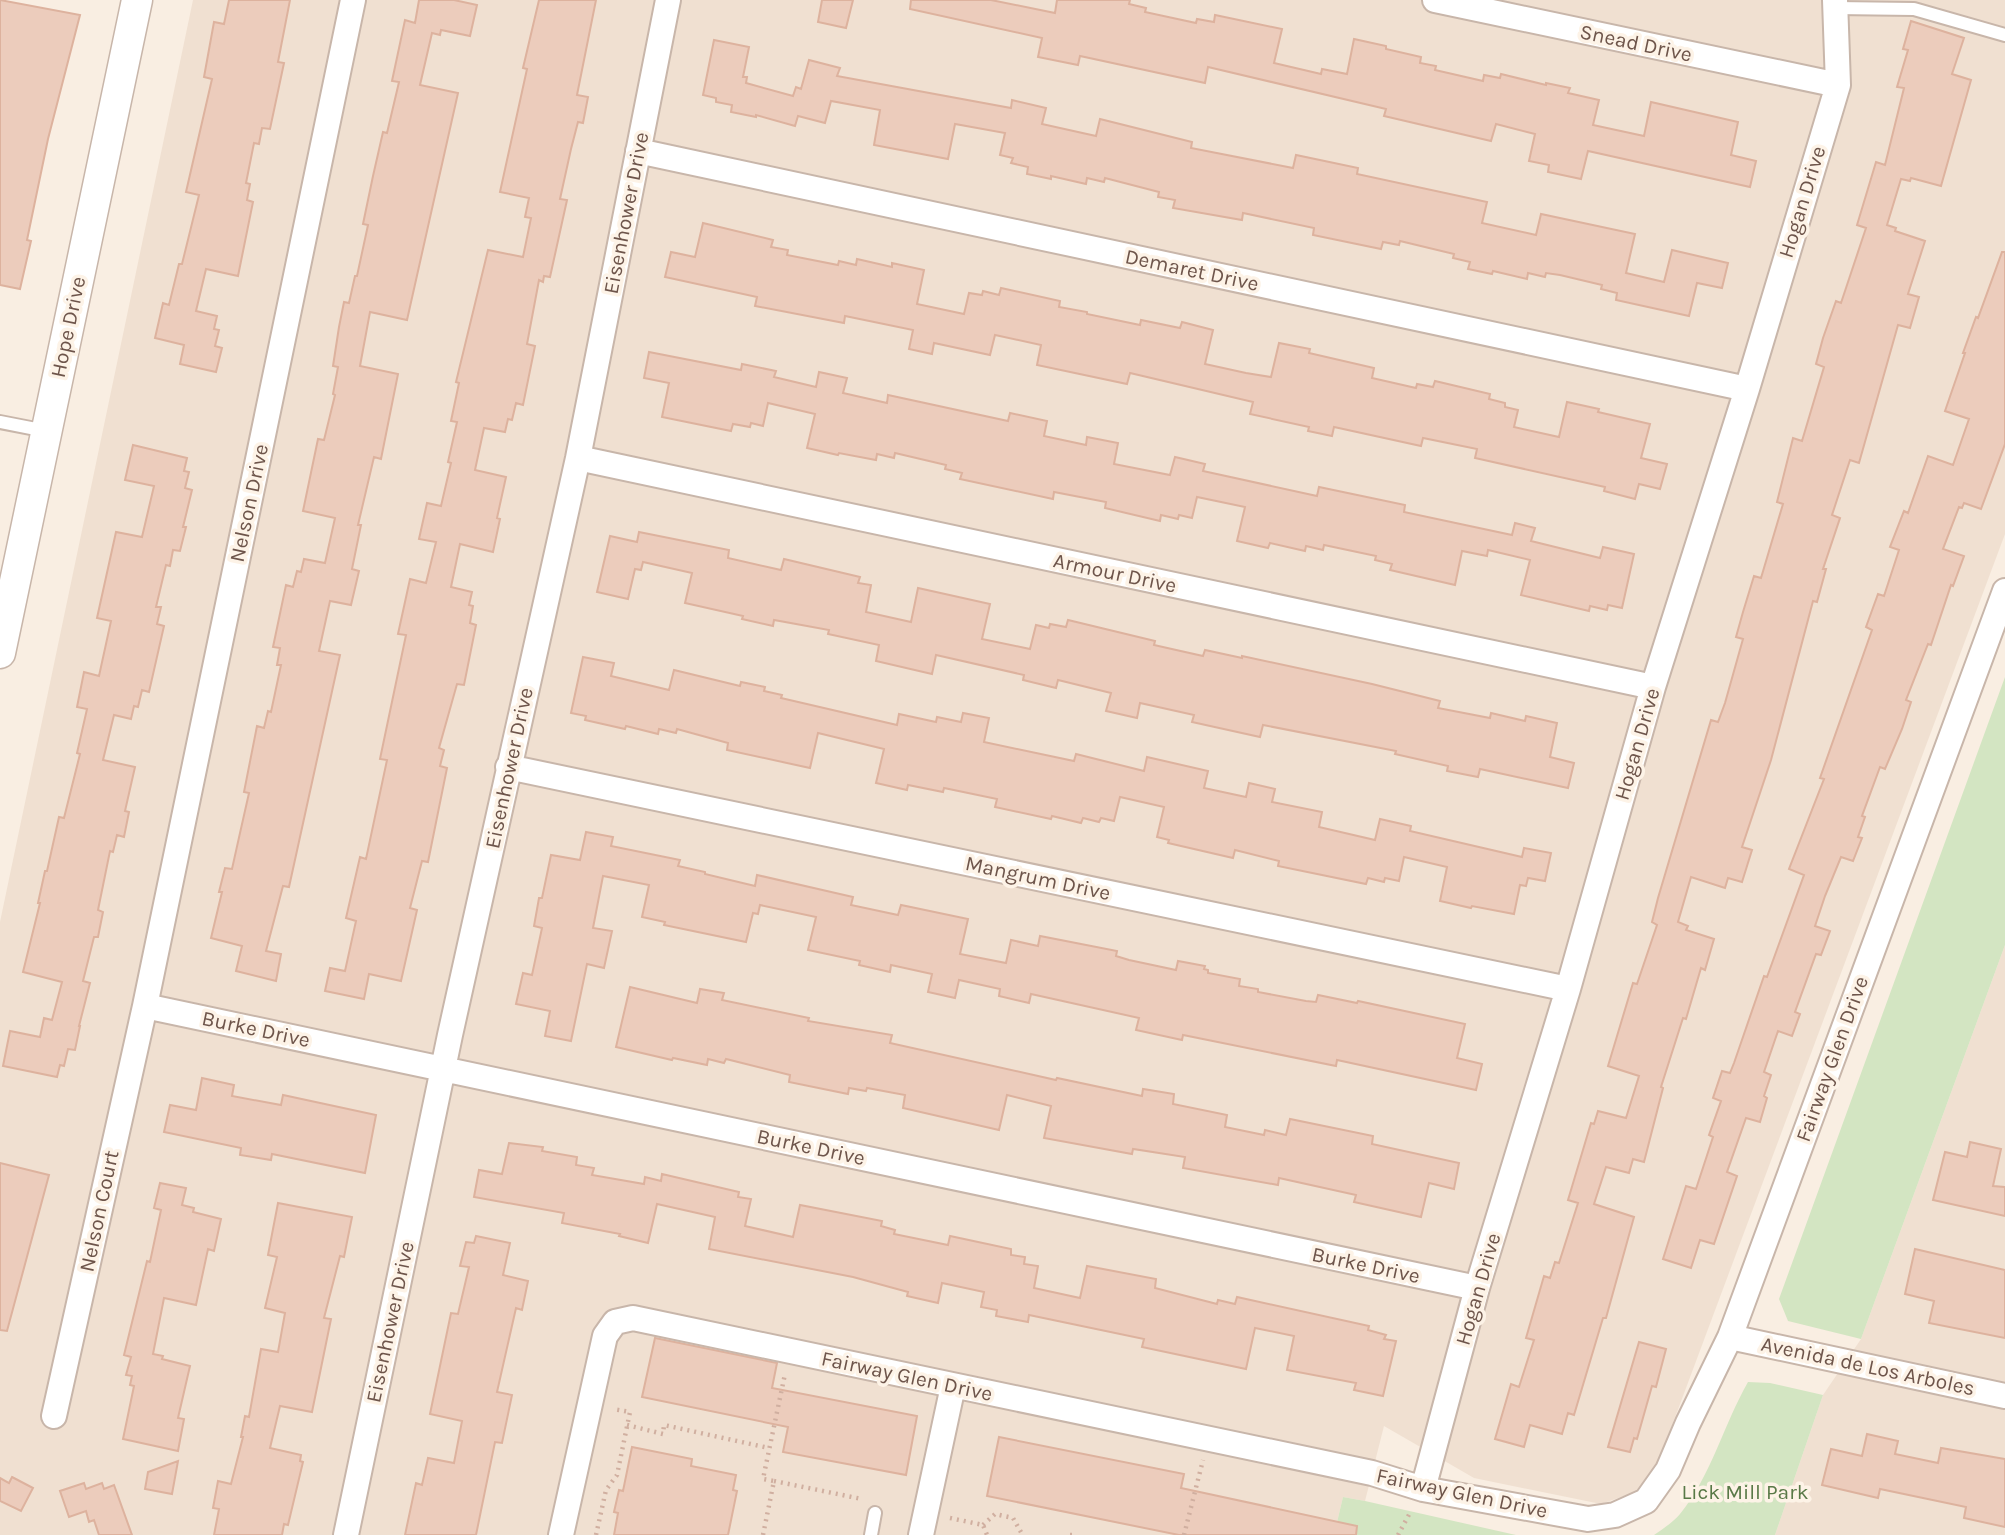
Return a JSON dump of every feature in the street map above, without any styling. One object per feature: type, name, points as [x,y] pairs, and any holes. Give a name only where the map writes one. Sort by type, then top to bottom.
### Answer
[{"type":"street","name":"Hope Drive","points":[[0,653],[137,0]]},
{"type":"street","name":"Nelson Drive","points":[[145,1006],[353,0]]},
{"type":"street","name":"Eisenhower Drive","points":[[346,1535],[443,1068],[578,458],[668,0]]},
{"type":"street","name":"Snead Drive","points":[[1435,0],[1838,85]]},
{"type":"street","name":"Hogan Drive","points":[[1423,1489],[1477,1288],[1568,989],[1653,687],[1747,389],[1838,85],[1835,4]]},
{"type":"street","name":"Demaret Drive","points":[[638,151],[1747,389]]},
{"type":"street","name":"Armour Drive","points":[[578,458],[1653,687]]},
{"type":"street","name":"Fairway Glen Drive","points":[[561,1535],[605,1336],[615,1322],[632,1318],[1378,1475],[1423,1489],[1588,1519],[1615,1515],[1646,1502],[1668,1470],[1730,1337],[2005,591]]},
{"type":"street","name":"Mangrum Drive","points":[[508,767],[1568,989]]},
{"type":"street","name":"Burke Drive","points":[[145,1006],[1477,1288]]},
{"type":"street","name":"Nelson Court","points":[[54,1416],[145,1006]]},
{"type":"street","name":"Avenida de Los Arboles","points":[[1730,1337],[2005,1396]]},
{"type":"street","points":[[922,1535],[953,1386]]},
{"type":"lane","points":[[1835,4],[1914,9],[2005,36]]},
{"type":"lane","points":[[0,422],[46,431]]},
{"type":"lane","points":[[870,1535],[875,1513]]},
{"type":"path","points":[[763,1535],[774,1481],[763,1479],[790,1351]]},
{"type":"path","points":[[588,1405],[630,1412],[617,1475],[606,1490],[596,1535]]},
{"type":"path","points":[[627,1425],[663,1434],[664,1425],[769,1448]]},
{"type":"path","points":[[1184,1535],[1207,1439]]},
{"type":"path","points":[[983,1525],[995,1514],[1013,1518],[1023,1535]]},
{"type":"shaded area","points":[[193,0],[2005,0],[2005,534],[1658,1463],[1638,1491],[1601,1504],[1474,1478],[1384,1426],[1365,1501],[1343,1497],[1334,1535],[0,1535],[0,922]]},
{"type":"shaded area","points":[[2005,945],[2005,1535],[1775,1535],[1823,1395],[1861,1339]]},
{"type":"green space","points":[[2005,677],[2005,945],[1861,1339],[1788,1321],[1779,1299]]},
{"type":"green space","name":"Lick Mill Park","points":[[1748,1382],[1770,1383],[1823,1395],[1775,1535],[1654,1535],[1677,1517],[1701,1483]]},
{"type":"green space","points":[[1343,1497],[1365,1501],[1516,1535],[1334,1535]]},
{"type":"building","points":[[0,0],[80,15],[48,139],[27,240],[31,241],[20,289],[0,285]]},
{"type":"building","points":[[229,0],[290,0],[278,62],[284,63],[270,129],[262,128],[259,144],[254,143],[246,183],[250,184],[247,200],[253,202],[238,276],[206,269],[196,311],[217,316],[214,329],[219,330],[215,346],[222,348],[216,372],[180,364],[184,345],[155,338],[163,303],[169,305],[179,264],[182,264],[199,195],[186,192],[212,79],[204,77],[214,22],[224,24]]},
{"type":"building","points":[[419,0],[454,0],[477,5],[470,36],[441,30],[440,35],[432,33],[420,85],[458,93],[407,320],[370,312],[360,366],[398,374],[381,459],[374,457],[358,525],[361,525],[352,569],[359,571],[351,605],[330,601],[319,651],[340,655],[289,887],[283,886],[266,951],[281,954],[276,981],[236,971],[242,946],[211,938],[225,868],[232,869],[249,793],[244,792],[257,726],[264,728],[268,711],[271,712],[281,665],[277,665],[280,648],[273,647],[286,585],[293,587],[297,571],[301,572],[304,559],[325,563],[335,518],[303,511],[318,439],[324,440],[335,395],[338,367],[333,366],[339,327],[344,302],[349,303],[357,276],[368,225],[363,224],[373,176],[399,82],[392,81],[405,20],[415,23]]},
{"type":"building","points":[[539,0],[596,0],[577,95],[588,97],[583,123],[578,122],[560,199],[567,200],[550,277],[544,276],[543,282],[539,280],[527,344],[535,346],[523,405],[516,403],[512,420],[508,419],[505,432],[484,428],[475,470],[506,477],[497,518],[500,519],[493,552],[460,544],[451,587],[472,592],[469,605],[473,606],[470,623],[476,625],[464,685],[457,684],[439,748],[444,750],[440,766],[447,768],[428,862],[422,861],[410,908],[417,910],[401,981],[369,974],[364,999],[325,991],[330,968],[345,971],[356,921],[346,918],[360,857],[366,859],[387,760],[380,759],[406,635],[398,634],[410,579],[426,583],[436,542],[419,539],[427,503],[441,506],[457,422],[451,421],[459,383],[456,382],[488,250],[523,257],[531,218],[525,217],[529,198],[500,192],[527,69],[523,68]]},
{"type":"building","points":[[822,0],[853,0],[846,28],[818,22]]},
{"type":"building","points":[[911,0],[991,0],[1055,13],[1057,0],[1130,0],[1129,4],[1146,8],[1145,12],[1196,23],[1197,19],[1214,22],[1215,15],[1282,29],[1274,63],[1321,74],[1322,69],[1347,74],[1354,39],[1421,57],[1420,63],[1436,66],[1435,70],[1483,81],[1484,75],[1500,78],[1501,74],[1570,88],[1568,93],[1599,100],[1593,125],[1644,136],[1651,102],[1738,122],[1731,155],[1756,161],[1750,187],[1588,151],[1581,179],[1548,172],[1549,165],[1529,161],[1535,134],[1496,124],[1491,141],[1384,116],[1386,109],[1208,67],[1205,83],[1080,56],[1078,65],[1038,57],[1042,38],[910,9]]},
{"type":"building","points":[[1911,21],[1964,38],[1952,74],[1971,80],[1941,186],[1911,178],[1910,181],[1901,179],[1887,225],[1896,228],[1895,231],[1925,241],[1908,294],[1919,297],[1910,328],[1898,325],[1859,463],[1850,460],[1832,515],[1840,518],[1823,569],[1826,569],[1817,602],[1813,601],[1771,760],[1742,847],[1752,850],[1742,882],[1728,878],[1725,888],[1691,877],[1678,922],[1688,926],[1686,930],[1714,939],[1705,970],[1701,968],[1686,1019],[1683,1018],[1661,1087],[1663,1088],[1644,1162],[1633,1159],[1629,1173],[1606,1167],[1594,1204],[1634,1217],[1606,1318],[1603,1318],[1574,1415],[1568,1413],[1562,1434],[1530,1425],[1524,1447],[1495,1439],[1511,1384],[1519,1387],[1534,1340],[1526,1338],[1544,1276],[1550,1278],[1555,1262],[1559,1263],[1578,1203],[1568,1200],[1591,1123],[1594,1124],[1598,1111],[1626,1118],[1639,1076],[1608,1066],[1633,983],[1637,984],[1657,925],[1652,922],[1658,898],[1711,720],[1718,722],[1725,703],[1743,639],[1736,637],[1743,612],[1754,576],[1761,578],[1783,504],[1777,502],[1793,438],[1802,441],[1824,367],[1816,364],[1823,338],[1836,301],[1841,303],[1866,228],[1857,225],[1876,162],[1885,165],[1904,88],[1897,87],[1908,50],[1903,49]]},
{"type":"building","points":[[714,40],[749,47],[743,77],[747,77],[746,83],[793,96],[796,87],[801,89],[809,60],[840,68],[837,76],[1011,108],[1012,100],[1046,108],[1042,124],[1096,136],[1100,119],[1192,142],[1191,148],[1293,168],[1296,155],[1358,168],[1357,174],[1487,202],[1482,223],[1536,235],[1541,214],[1635,234],[1626,273],[1664,282],[1672,250],[1728,263],[1722,288],[1697,283],[1689,316],[1616,300],[1617,293],[1601,289],[1602,285],[1560,275],[1546,273],[1545,277],[1528,273],[1527,279],[1493,271],[1492,274],[1468,269],[1470,262],[1453,258],[1454,254],[1400,241],[1399,245],[1383,242],[1381,249],[1313,235],[1314,228],[1243,213],[1242,220],[1173,208],[1175,200],[1158,197],[1159,192],[1105,178],[1104,182],[1087,178],[1086,184],[1027,174],[1028,167],[1011,163],[1013,158],[1000,155],[1005,133],[955,124],[948,159],[874,145],[880,110],[831,101],[825,123],[798,116],[795,126],[756,115],[731,112],[732,105],[716,102],[716,98],[703,95]]},
{"type":"building","points":[[703,223],[773,240],[771,247],[788,250],[787,255],[838,265],[839,261],[856,265],[857,259],[892,267],[892,263],[924,270],[917,304],[964,314],[969,293],[982,295],[983,291],[999,295],[1001,288],[1060,301],[1059,307],[1140,325],[1141,320],[1180,328],[1182,322],[1213,330],[1205,364],[1246,373],[1271,377],[1279,343],[1374,368],[1372,378],[1416,388],[1417,384],[1433,387],[1435,381],[1490,394],[1489,399],[1518,410],[1514,427],[1559,437],[1567,402],[1599,409],[1598,412],[1650,424],[1641,458],[1667,464],[1660,489],[1639,484],[1635,499],[1604,491],[1605,487],[1475,458],[1477,449],[1423,438],[1421,446],[1334,427],[1332,436],[1308,431],[1309,427],[1250,414],[1253,402],[1130,373],[1127,384],[1037,365],[1041,345],[995,335],[990,355],[934,343],[932,354],[909,349],[913,330],[845,316],[844,323],[755,306],[757,297],[665,277],[671,252],[695,257]]},
{"type":"building","points":[[2002,252],[2005,252],[2005,444],[1981,509],[1964,503],[1962,508],[1959,507],[1943,549],[1964,556],[1953,586],[1951,585],[1931,645],[1928,644],[1906,700],[1911,702],[1902,729],[1885,769],[1880,767],[1862,816],[1865,817],[1858,837],[1862,838],[1853,861],[1841,857],[1825,896],[1815,926],[1830,931],[1821,955],[1816,954],[1795,1012],[1800,1014],[1792,1036],[1778,1031],[1764,1072],[1771,1075],[1760,1122],[1746,1118],[1727,1172],[1737,1176],[1714,1244],[1700,1240],[1691,1268],[1663,1259],[1686,1186],[1696,1189],[1713,1137],[1709,1135],[1721,1101],[1713,1098],[1722,1071],[1730,1073],[1764,976],[1767,977],[1804,875],[1789,869],[1824,779],[1820,778],[1872,630],[1866,627],[1878,594],[1884,596],[1899,550],[1890,547],[1904,511],[1908,513],[1928,456],[1953,465],[1969,419],[1945,411],[1963,353]]},
{"type":"building","points":[[649,352],[741,370],[742,364],[776,371],[774,377],[816,387],[819,372],[847,378],[843,393],[887,403],[888,395],[1008,421],[1010,413],[1047,421],[1044,436],[1086,445],[1087,437],[1118,443],[1114,464],[1170,475],[1175,457],[1205,464],[1203,471],[1317,496],[1319,487],[1405,505],[1404,512],[1512,535],[1515,523],[1535,528],[1531,541],[1600,558],[1603,547],[1634,554],[1622,608],[1608,605],[1607,610],[1590,606],[1589,611],[1521,595],[1530,560],[1488,550],[1487,556],[1462,551],[1455,585],[1390,570],[1392,564],[1375,560],[1376,556],[1324,545],[1323,550],[1306,546],[1305,551],[1270,543],[1268,548],[1237,541],[1245,507],[1197,497],[1192,518],[1179,515],[1178,519],[1161,515],[1160,521],[1105,508],[1106,502],[1054,492],[1053,499],[960,479],[962,473],[945,469],[946,465],[895,453],[894,458],[877,454],[876,460],[807,448],[815,414],[768,403],[763,426],[751,423],[750,427],[733,424],[731,431],[662,417],[669,383],[644,378]]},
{"type":"building","points":[[133,445],[187,458],[184,471],[189,472],[185,488],[192,490],[180,551],[173,550],[170,566],[166,565],[156,607],[161,607],[157,624],[164,626],[149,692],[142,690],[138,707],[134,706],[131,719],[114,715],[103,760],[135,767],[125,811],[129,812],[124,837],[117,835],[113,852],[110,851],[98,910],[103,912],[98,937],[94,937],[83,981],[90,983],[75,1050],[68,1049],[64,1066],[60,1065],[57,1077],[3,1066],[10,1031],[40,1037],[44,1018],[52,1020],[62,982],[23,972],[59,817],[64,818],[80,754],[77,753],[87,709],[77,707],[84,672],[99,676],[111,621],[97,618],[116,532],[142,537],[154,486],[125,480]]},
{"type":"building","points":[[639,532],[729,550],[728,558],[781,570],[784,559],[860,577],[858,583],[871,585],[866,612],[911,622],[918,588],[990,604],[982,639],[1030,649],[1036,625],[1049,628],[1050,624],[1066,627],[1068,620],[1155,641],[1154,645],[1203,656],[1205,650],[1242,656],[1372,684],[1440,701],[1438,708],[1490,718],[1491,713],[1525,721],[1526,716],[1557,723],[1550,757],[1574,763],[1568,788],[1480,769],[1478,777],[1447,771],[1448,766],[1395,754],[1396,751],[1263,725],[1260,737],[1192,722],[1194,715],[1140,703],[1137,718],[1106,711],[1111,693],[1058,680],[1056,688],[1023,680],[1024,675],[936,655],[932,674],[876,661],[879,645],[828,634],[829,630],[774,620],[773,626],[685,603],[692,573],[643,562],[641,570],[635,569],[628,599],[597,592],[610,536],[637,542]]},
{"type":"building","points":[[583,657],[614,663],[611,676],[669,690],[674,670],[740,686],[741,682],[765,687],[764,691],[782,695],[781,698],[897,725],[899,714],[936,722],[937,717],[961,722],[963,713],[989,718],[984,742],[1074,761],[1076,754],[1144,771],[1147,757],[1208,771],[1204,788],[1246,797],[1249,783],[1275,789],[1272,802],[1322,812],[1319,827],[1375,840],[1380,819],[1411,826],[1410,831],[1522,857],[1524,848],[1551,853],[1545,881],[1528,878],[1526,886],[1520,885],[1514,914],[1472,906],[1471,908],[1440,901],[1447,867],[1404,857],[1399,881],[1385,878],[1384,882],[1368,878],[1366,884],[1278,866],[1279,861],[1235,850],[1233,858],[1168,843],[1169,840],[1157,837],[1164,807],[1120,797],[1114,821],[1101,818],[1099,822],[1083,818],[1081,823],[995,807],[997,799],[944,788],[943,792],[908,785],[907,790],[876,783],[884,749],[818,733],[810,768],[727,750],[728,743],[677,729],[676,733],[659,729],[658,734],[585,720],[586,716],[571,713]]},
{"type":"building","points":[[586,832],[613,837],[611,846],[680,860],[678,866],[755,886],[757,875],[853,897],[851,905],[898,915],[901,905],[968,919],[960,954],[1006,963],[1011,940],[1038,946],[1040,936],[1117,951],[1116,956],[1176,970],[1178,961],[1205,966],[1204,969],[1208,970],[1208,973],[1240,979],[1239,986],[1258,989],[1258,992],[1316,1002],[1318,995],[1357,1003],[1358,1001],[1465,1024],[1457,1058],[1482,1064],[1476,1090],[1337,1060],[1336,1066],[1183,1035],[1182,1040],[1136,1030],[1139,1018],[1031,994],[1029,1003],[999,996],[1000,989],[959,980],[955,998],[928,992],[932,974],[891,965],[890,972],[859,965],[860,961],[808,950],[816,917],[760,905],[758,914],[753,913],[746,942],[664,925],[665,922],[642,917],[649,885],[603,876],[593,928],[612,931],[604,968],[587,964],[571,1041],[545,1036],[550,1011],[516,1004],[523,973],[532,975],[542,928],[534,926],[551,855],[580,860]]},
{"type":"building","points":[[630,987],[697,1003],[700,989],[724,993],[722,1000],[809,1018],[808,1021],[892,1035],[890,1043],[1142,1096],[1143,1089],[1174,1094],[1173,1104],[1227,1115],[1225,1127],[1264,1135],[1265,1130],[1286,1135],[1290,1119],[1373,1136],[1372,1144],[1459,1163],[1454,1189],[1429,1183],[1421,1217],[1354,1202],[1356,1195],[1279,1178],[1278,1185],[1183,1168],[1185,1157],[1133,1149],[1132,1154],[1044,1138],[1051,1106],[1007,1095],[999,1130],[903,1108],[905,1095],[867,1088],[866,1091],[849,1088],[848,1094],[789,1082],[790,1075],[726,1059],[724,1063],[708,1059],[707,1065],[616,1047]]},
{"type":"building","points":[[202,1078],[234,1085],[232,1096],[281,1105],[283,1095],[376,1115],[365,1173],[272,1154],[271,1160],[240,1155],[241,1148],[164,1132],[170,1105],[196,1110]]},
{"type":"building","points":[[1970,1142],[2001,1149],[1993,1186],[2005,1187],[2005,1216],[1933,1200],[1945,1152],[1967,1157]]},
{"type":"building","points":[[509,1143],[543,1147],[542,1151],[577,1157],[576,1165],[594,1168],[592,1175],[644,1184],[645,1177],[661,1181],[662,1174],[739,1192],[738,1197],[751,1199],[745,1226],[793,1237],[800,1205],[882,1221],[881,1226],[895,1230],[894,1234],[948,1245],[950,1236],[1011,1249],[1011,1255],[1025,1257],[1024,1264],[1038,1266],[1034,1288],[1080,1298],[1087,1266],[1156,1279],[1155,1288],[1217,1304],[1218,1300],[1235,1304],[1237,1297],[1369,1326],[1368,1330],[1386,1335],[1384,1339],[1396,1341],[1383,1396],[1354,1390],[1356,1383],[1287,1370],[1294,1336],[1255,1328],[1246,1369],[1142,1347],[1144,1339],[1029,1315],[1028,1322],[996,1316],[997,1310],[981,1307],[984,1292],[942,1283],[938,1303],[907,1296],[908,1292],[853,1277],[709,1249],[715,1217],[657,1204],[648,1243],[619,1236],[620,1234],[562,1223],[564,1213],[474,1197],[479,1170],[502,1174]]},
{"type":"building","points":[[0,1163],[49,1175],[7,1331],[0,1330]]},
{"type":"building","points":[[160,1183],[186,1188],[182,1205],[194,1208],[193,1212],[221,1219],[214,1251],[208,1249],[196,1305],[164,1298],[153,1354],[190,1366],[178,1418],[184,1419],[178,1451],[123,1439],[134,1386],[130,1385],[132,1376],[126,1375],[131,1357],[124,1355],[147,1261],[150,1262],[161,1210],[154,1208]]},
{"type":"building","points":[[278,1203],[352,1217],[344,1257],[340,1256],[324,1318],[331,1319],[312,1412],[280,1406],[270,1448],[301,1455],[300,1461],[303,1462],[288,1525],[284,1524],[282,1535],[214,1535],[219,1509],[213,1508],[218,1481],[231,1484],[243,1437],[245,1416],[249,1417],[261,1349],[278,1352],[285,1313],[265,1308],[277,1257],[268,1255]]},
{"type":"building","points":[[476,1236],[510,1243],[503,1275],[528,1281],[522,1310],[516,1308],[497,1392],[512,1395],[502,1443],[495,1442],[476,1535],[405,1535],[416,1483],[422,1485],[428,1458],[454,1463],[462,1421],[430,1414],[451,1313],[458,1314],[469,1267],[460,1266],[466,1242],[474,1243]]},
{"type":"building","points":[[1915,1249],[2005,1270],[2005,1338],[1929,1323],[1934,1301],[1905,1294]]},
{"type":"building","points":[[655,1338],[777,1363],[772,1388],[917,1416],[906,1475],[783,1452],[788,1427],[642,1397]]},
{"type":"building","points":[[1639,1342],[1666,1349],[1656,1387],[1652,1386],[1637,1439],[1634,1438],[1630,1452],[1608,1447]]},
{"type":"building","points":[[1867,1434],[1898,1441],[1895,1454],[1938,1463],[1941,1448],[2005,1459],[2005,1527],[1964,1518],[1966,1507],[1880,1489],[1878,1498],[1822,1485],[1831,1449],[1862,1456]]},
{"type":"building","points":[[999,1437],[1184,1474],[1181,1488],[1357,1526],[1356,1535],[1179,1535],[987,1496]]},
{"type":"building","points":[[632,1447],[692,1459],[691,1466],[736,1475],[733,1490],[737,1491],[728,1535],[614,1535],[618,1513],[614,1512],[619,1490],[623,1491]]},
{"type":"building","points":[[178,1461],[172,1494],[145,1489],[148,1472]]},
{"type":"building","points":[[12,1477],[33,1488],[21,1511],[0,1501],[0,1478],[9,1483]]},
{"type":"building","points":[[84,1483],[86,1489],[102,1483],[104,1489],[114,1485],[132,1535],[99,1535],[94,1520],[89,1522],[86,1511],[69,1517],[60,1491]]}]
